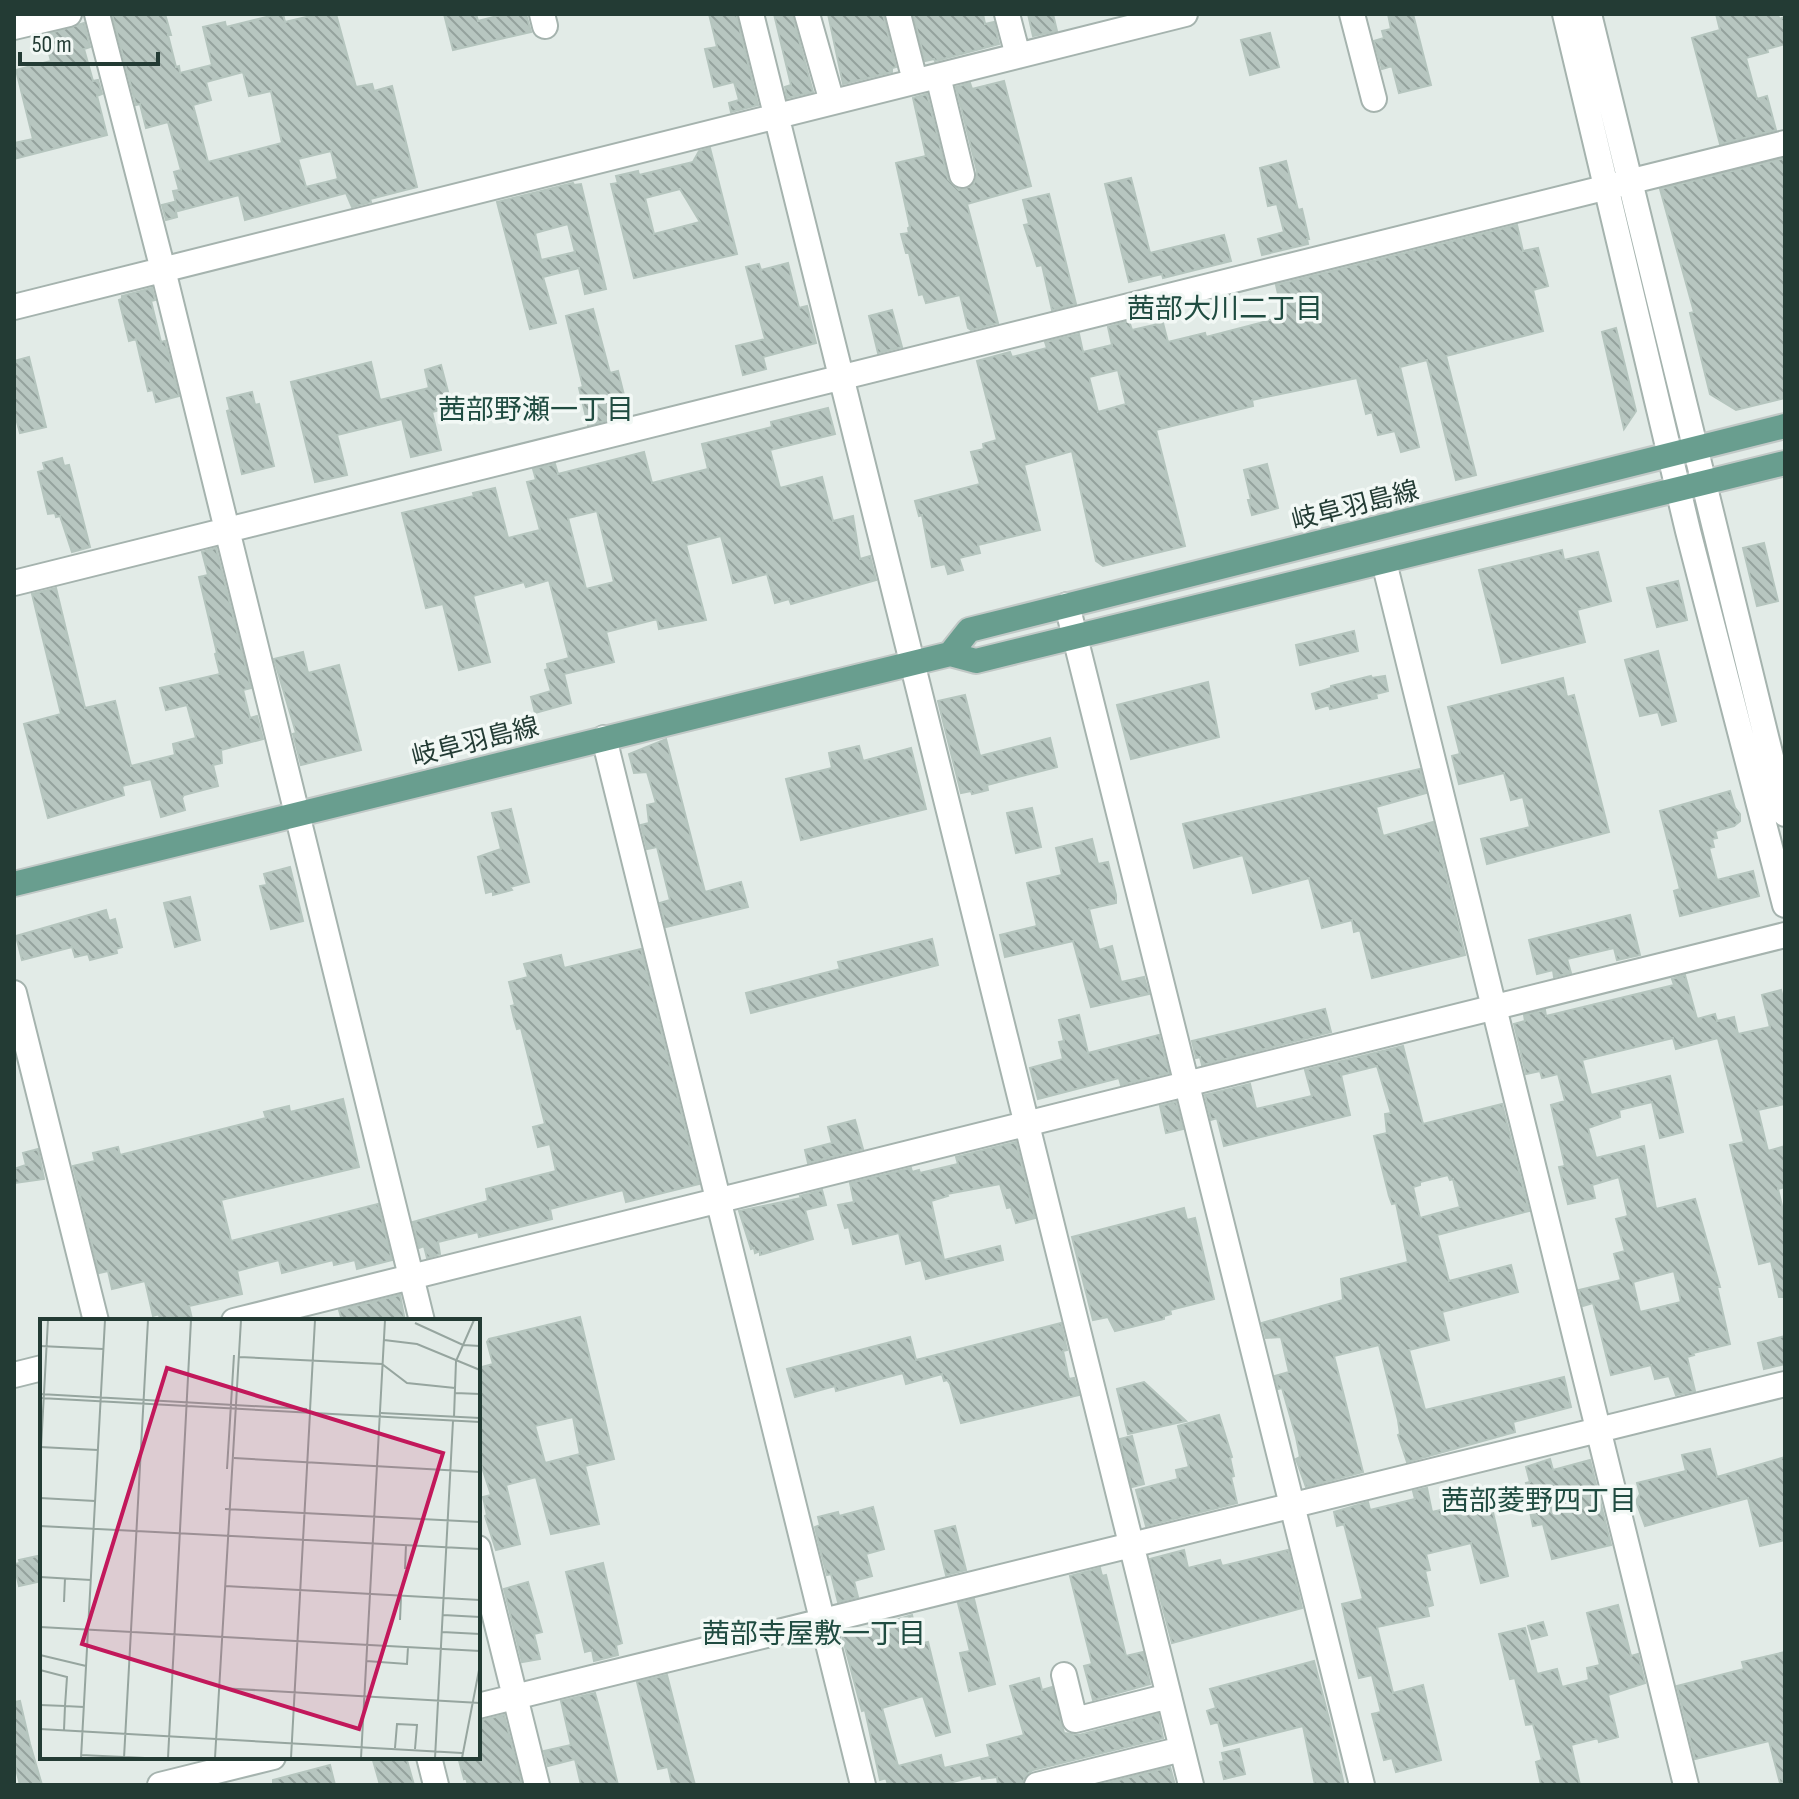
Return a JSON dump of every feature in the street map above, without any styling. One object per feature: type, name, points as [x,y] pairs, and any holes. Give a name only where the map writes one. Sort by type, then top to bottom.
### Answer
[{"type":"main road","name":"岐阜羽島線","points":[[950,654],[969,630],[1785,426]]},
{"type":"main road","name":"岐阜羽島線","points":[[14,884],[950,654],[976,661],[1785,463]]},
{"type":"street","points":[[14,27],[69,14]]},
{"type":"street","points":[[97,14],[422,1319]]},
{"type":"street","points":[[751,14],[1191,1785]]},
{"type":"street","points":[[807,14],[832,102]]},
{"type":"street","points":[[898,14],[962,175]]},
{"type":"street","points":[[1007,14],[1018,56]]},
{"type":"street","points":[[14,307],[1018,56],[1149,18],[1185,14]]},
{"type":"street","points":[[1352,14],[1374,99]]},
{"type":"street","points":[[1565,14],[1679,490],[1785,905]]},
{"type":"street","points":[[1589,14],[1785,814]]},
{"type":"street","points":[[14,583],[1785,143]]},
{"type":"street","points":[[1384,562],[1686,1785]]},
{"type":"street","points":[[1067,605],[1362,1785]]},
{"type":"street","points":[[604,738],[863,1785]]},
{"type":"street","points":[[242,1319],[1785,935]]},
{"type":"street","points":[[14,993],[96,1319]]},
{"type":"street","points":[[14,1375],[40,1368]]},
{"type":"street","points":[[480,1706],[1785,1384]]},
{"type":"street","points":[[480,1556],[537,1785]]},
{"type":"street","points":[[1064,1675],[1075,1720],[1169,1696]]},
{"type":"street","points":[[1037,1785],[1182,1749]]},
{"type":"street","points":[[160,1785],[264,1759]]},
{"type":"street","points":[[430,1759],[436,1785]]},
{"type":"building","points":[[112,14],[165,14],[180,73],[212,65],[203,27],[225,22],[226,27],[279,14],[283,14],[285,22],[319,14],[336,14],[356,87],[372,84],[374,91],[392,86],[417,187],[352,207],[346,193],[245,220],[239,195],[178,211],[173,191],[179,190],[174,172],[181,170],[168,122],[146,128],[140,104],[136,105]],"holes":[[[243,72],[249,96],[271,91],[282,143],[208,162],[193,105],[211,100],[206,82]],[[331,151],[338,179],[306,187],[298,159]]]},
{"type":"building","points":[[444,14],[476,14],[478,21],[505,14],[526,14],[531,32],[453,50]]},
{"type":"building","points":[[709,14],[736,14],[758,105],[731,112],[729,103],[739,100],[734,82],[714,87],[705,49],[717,47]]},
{"type":"building","points":[[774,14],[792,14],[813,92],[787,98],[785,87],[791,85]]},
{"type":"building","points":[[828,14],[883,14],[896,67],[892,68],[892,72],[843,84]]},
{"type":"building","points":[[913,14],[983,14],[985,24],[994,22],[999,44],[925,61]]},
{"type":"building","points":[[1028,14],[1053,14],[1057,31],[1033,36]]},
{"type":"building","points":[[1388,14],[1413,14],[1431,85],[1399,93],[1392,66],[1382,69],[1374,41],[1384,38],[1382,31],[1391,29]]},
{"type":"building","points":[[1716,14],[1778,14],[1779,19],[1785,17],[1785,44],[1746,58],[1757,99],[1767,96],[1776,130],[1720,144],[1692,38],[1720,30]]},
{"type":"building","points":[[84,23],[90,47],[84,49],[93,81],[98,80],[102,94],[97,96],[107,135],[14,159],[14,143],[33,139],[16,70],[51,61],[44,35]]},
{"type":"building","points":[[1270,33],[1279,67],[1250,75],[1241,40]]},
{"type":"building","points":[[1004,81],[1031,186],[967,204],[998,323],[971,330],[960,295],[926,303],[923,294],[919,295],[901,234],[909,233],[910,227],[896,163],[926,156],[913,98],[927,94],[948,179],[959,190],[972,186],[977,171],[956,87],[970,83],[972,89]]},
{"type":"building","points":[[710,148],[737,254],[634,278],[611,184],[618,183],[616,176],[638,171],[639,175],[693,162],[699,151]],"holes":[[[680,189],[700,222],[654,234],[645,198]]]},
{"type":"building","points":[[1785,158],[1785,398],[1736,410],[1710,394],[1690,313],[1694,312],[1660,189]]},
{"type":"building","points":[[1286,161],[1298,210],[1302,209],[1308,244],[1262,255],[1258,239],[1284,232],[1277,204],[1268,206],[1260,168]]},
{"type":"building","points":[[1131,178],[1150,253],[1224,235],[1231,261],[1163,278],[1162,274],[1129,282],[1105,184]]},
{"type":"building","points":[[573,183],[581,184],[606,289],[585,294],[579,268],[543,277],[556,323],[530,329],[497,202]],"holes":[[[568,224],[575,252],[541,260],[535,233]]]},
{"type":"building","points":[[1049,194],[1076,304],[1052,310],[1042,265],[1037,266],[1024,225],[1029,224],[1023,200]]},
{"type":"building","points":[[174,202],[177,217],[166,220],[162,205]]},
{"type":"building","points":[[1517,225],[1523,251],[1538,248],[1548,286],[1533,290],[1543,331],[1446,356],[1476,475],[1456,480],[1427,360],[1400,367],[1419,447],[1401,452],[1395,431],[1378,435],[1372,412],[1366,414],[1357,378],[1252,400],[1253,406],[1156,430],[1185,546],[1103,566],[1096,561],[1072,451],[1024,465],[1040,530],[978,545],[980,553],[959,558],[963,570],[948,574],[945,564],[932,567],[922,515],[919,516],[915,501],[980,484],[971,452],[984,449],[983,444],[997,440],[977,361],[1010,352],[1012,357],[1047,348],[1045,342],[1079,334],[1083,352],[1112,345],[1108,327],[1129,321],[1132,330],[1163,323],[1168,342],[1205,333],[1206,337],[1283,316],[1276,285]],"holes":[[[1118,370],[1126,404],[1098,412],[1089,377]]]},
{"type":"building","points":[[788,263],[799,308],[807,306],[816,343],[763,357],[766,369],[743,375],[736,346],[765,339],[746,267],[759,264],[761,270]]},
{"type":"building","points":[[152,288],[155,300],[151,301],[161,342],[165,341],[179,396],[156,402],[153,390],[148,391],[136,339],[129,341],[119,300],[122,296]]},
{"type":"building","points":[[593,309],[610,373],[618,371],[625,416],[588,425],[579,388],[583,387],[566,316]]},
{"type":"building","points":[[892,310],[902,347],[878,353],[869,316]]},
{"type":"building","points":[[1616,328],[1636,411],[1624,429],[1602,332]]},
{"type":"building","points":[[29,357],[46,427],[20,433],[14,411],[14,361]]},
{"type":"building","points":[[371,362],[380,400],[429,388],[425,370],[441,365],[452,407],[432,412],[441,450],[411,457],[402,419],[337,435],[347,475],[315,482],[291,382]]},
{"type":"building","points":[[252,392],[255,405],[259,404],[274,466],[242,474],[227,411],[230,410],[227,398]]},
{"type":"building","points":[[828,408],[835,434],[770,450],[780,488],[822,477],[833,521],[853,516],[860,559],[870,556],[876,580],[791,604],[789,599],[775,603],[767,574],[733,583],[721,536],[686,545],[706,620],[659,629],[657,619],[606,632],[614,662],[564,674],[571,703],[535,713],[531,697],[551,691],[545,670],[548,669],[547,664],[569,658],[549,580],[526,587],[524,582],[473,596],[490,662],[459,670],[443,604],[426,608],[402,513],[495,488],[508,538],[540,530],[527,482],[536,480],[533,469],[555,464],[558,474],[644,452],[652,483],[708,469],[702,444],[772,427],[771,422]],"holes":[[[597,511],[614,582],[586,589],[568,518]]]},
{"type":"building","points":[[62,458],[64,466],[69,465],[90,547],[72,552],[60,516],[48,514],[38,472],[45,470],[43,463]]},
{"type":"building","points":[[1267,464],[1278,508],[1252,515],[1244,470]]},
{"type":"building","points":[[1764,543],[1778,601],[1757,606],[1743,548]]},
{"type":"building","points":[[216,548],[251,688],[243,690],[250,718],[257,716],[263,739],[221,750],[222,763],[213,765],[218,786],[184,795],[185,810],[161,817],[151,779],[122,786],[124,795],[48,818],[24,724],[61,714],[32,594],[56,588],[85,708],[115,701],[131,766],[175,755],[173,744],[196,738],[187,705],[166,710],[160,688],[220,674],[199,577],[208,575],[202,552]]},
{"type":"building","points":[[1562,550],[1564,560],[1598,552],[1611,601],[1577,610],[1585,642],[1502,663],[1479,570]]},
{"type":"building","points":[[1678,581],[1687,620],[1657,627],[1647,588]]},
{"type":"building","points":[[1354,631],[1358,651],[1300,665],[1296,645]]},
{"type":"building","points":[[1658,651],[1676,721],[1662,725],[1658,712],[1640,716],[1625,660]]},
{"type":"building","points":[[303,652],[308,673],[339,665],[361,750],[301,765],[293,734],[296,733],[274,659]]},
{"type":"building","points":[[1371,676],[1385,676],[1388,691],[1376,694],[1377,698],[1330,709],[1329,705],[1316,709],[1312,694]]},
{"type":"building","points":[[1563,678],[1567,697],[1574,695],[1609,832],[1487,864],[1481,839],[1530,827],[1523,797],[1511,800],[1504,773],[1459,784],[1452,756],[1460,754],[1448,707]]},
{"type":"building","points":[[1208,682],[1219,737],[1131,759],[1117,705]]},
{"type":"building","points":[[965,695],[980,756],[1050,738],[1057,767],[987,785],[988,790],[961,793],[938,701]]},
{"type":"building","points":[[666,739],[705,892],[741,882],[748,907],[666,927],[660,903],[670,900],[657,847],[647,849],[641,825],[649,823],[647,805],[656,803],[647,772],[634,773],[629,754]]},
{"type":"building","points":[[859,746],[863,761],[911,748],[926,809],[801,840],[786,779],[832,768],[829,753]]},
{"type":"building","points":[[1420,769],[1426,793],[1376,807],[1383,836],[1433,822],[1465,955],[1372,978],[1360,930],[1354,932],[1352,920],[1322,928],[1309,878],[1253,893],[1243,855],[1194,868],[1183,824]]},
{"type":"building","points":[[1730,791],[1740,821],[1734,826],[1715,831],[1717,838],[1712,839],[1714,847],[1709,848],[1717,880],[1753,871],[1759,896],[1680,916],[1674,891],[1680,889],[1660,811]]},
{"type":"building","points":[[1032,808],[1041,847],[1016,853],[1007,813]]},
{"type":"building","points":[[511,809],[529,882],[493,895],[493,891],[486,893],[478,857],[501,849],[492,813]]},
{"type":"building","points":[[1092,839],[1098,864],[1108,862],[1116,895],[1116,903],[1089,909],[1099,950],[1112,946],[1121,982],[1144,977],[1149,994],[1091,1007],[1073,941],[1005,957],[1000,935],[1037,926],[1027,883],[1062,875],[1056,848]]},
{"type":"building","points":[[290,867],[303,921],[271,929],[260,886],[267,885],[264,874]]},
{"type":"building","points":[[190,897],[200,940],[175,947],[164,903]]},
{"type":"building","points":[[106,910],[109,921],[115,919],[122,947],[116,949],[117,953],[90,960],[88,954],[75,957],[72,947],[22,960],[16,936]]},
{"type":"building","points":[[1630,915],[1640,955],[1617,960],[1614,948],[1567,959],[1571,973],[1554,977],[1553,970],[1537,974],[1529,940]]},
{"type":"building","points":[[932,939],[938,965],[751,1013],[746,993],[840,969],[838,962]]},
{"type":"building","points":[[641,949],[699,1184],[626,1202],[623,1190],[550,1209],[552,1219],[479,1237],[478,1232],[438,1242],[440,1254],[427,1258],[424,1246],[419,1248],[413,1222],[488,1201],[486,1189],[556,1171],[550,1144],[538,1147],[533,1127],[545,1124],[521,1028],[517,1029],[514,1019],[511,1006],[515,1005],[509,982],[528,977],[524,964],[561,955],[564,968]]},
{"type":"building","points":[[1685,975],[1697,1019],[1715,1014],[1717,1021],[1734,1017],[1738,1034],[1770,1027],[1762,995],[1781,990],[1785,1006],[1785,1104],[1758,1110],[1768,1151],[1785,1146],[1785,1187],[1778,1189],[1785,1219],[1785,1297],[1779,1297],[1771,1261],[1759,1264],[1730,1145],[1744,1142],[1718,1038],[1676,1049],[1673,1038],[1582,1060],[1591,1095],[1670,1076],[1683,1132],[1660,1138],[1652,1102],[1619,1110],[1620,1117],[1588,1128],[1596,1158],[1644,1146],[1656,1209],[1695,1199],[1720,1287],[1717,1287],[1730,1344],[1687,1357],[1695,1391],[1676,1395],[1669,1376],[1655,1379],[1651,1365],[1611,1375],[1593,1303],[1583,1306],[1579,1290],[1621,1280],[1614,1254],[1625,1251],[1616,1219],[1628,1216],[1619,1177],[1592,1185],[1595,1198],[1568,1204],[1559,1167],[1565,1166],[1551,1105],[1565,1101],[1558,1074],[1542,1078],[1540,1071],[1526,1074],[1514,1024],[1525,1021],[1524,1015],[1545,1010],[1546,1016],[1674,985],[1672,979]],"holes":[[[1674,1271],[1681,1302],[1640,1312],[1633,1282]]]},
{"type":"building","points":[[1325,1009],[1331,1032],[1202,1065],[1200,1057],[1196,1058],[1192,1041]]},
{"type":"building","points":[[1079,1015],[1088,1053],[1159,1035],[1169,1073],[1121,1085],[1119,1078],[1038,1099],[1030,1068],[1063,1059],[1059,1042],[1064,1041],[1059,1020]]},
{"type":"building","points":[[1403,1046],[1423,1124],[1502,1104],[1529,1211],[1437,1235],[1449,1281],[1511,1265],[1518,1292],[1442,1312],[1449,1340],[1409,1350],[1425,1410],[1564,1377],[1571,1407],[1513,1422],[1515,1432],[1407,1462],[1398,1435],[1398,1420],[1379,1345],[1334,1356],[1363,1472],[1306,1487],[1296,1459],[1300,1457],[1296,1437],[1282,1388],[1278,1389],[1275,1376],[1289,1372],[1281,1337],[1266,1338],[1262,1323],[1343,1300],[1341,1279],[1408,1262],[1396,1203],[1392,1204],[1389,1196],[1374,1136],[1387,1133],[1385,1114],[1391,1113],[1377,1066],[1341,1075],[1350,1115],[1224,1146],[1217,1118],[1211,1120],[1205,1095],[1250,1084],[1256,1109],[1312,1096],[1305,1070]],"holes":[[[1448,1175],[1450,1180],[1453,1179],[1460,1207],[1420,1218],[1413,1187],[1420,1185],[1420,1182]]]},
{"type":"building","points":[[343,1099],[359,1167],[221,1200],[231,1241],[378,1204],[392,1260],[357,1269],[355,1260],[334,1265],[333,1260],[282,1273],[279,1260],[237,1271],[242,1294],[189,1306],[192,1319],[160,1319],[159,1314],[153,1316],[145,1281],[112,1289],[108,1271],[99,1273],[73,1166],[95,1161],[93,1153],[118,1147],[120,1155],[266,1118],[264,1112],[289,1106],[290,1112]]},
{"type":"building","points":[[1176,1102],[1183,1129],[1166,1133],[1160,1106]]},
{"type":"building","points":[[855,1120],[863,1149],[808,1163],[805,1150],[832,1143],[828,1127]]},
{"type":"building","points":[[1016,1142],[1035,1218],[1016,1223],[1011,1207],[1007,1208],[1000,1184],[947,1194],[931,1201],[944,1260],[1000,1246],[1003,1260],[926,1279],[921,1260],[906,1264],[899,1233],[853,1244],[838,1205],[854,1202],[850,1183],[911,1168],[912,1172],[919,1170],[920,1173],[958,1164],[956,1157]]},
{"type":"building","points":[[38,1149],[44,1179],[14,1183],[14,1169],[26,1165],[23,1153]]},
{"type":"building","points":[[822,1190],[826,1205],[805,1210],[813,1239],[760,1255],[760,1251],[755,1253],[754,1248],[751,1249],[739,1211],[801,1198]]},
{"type":"building","points":[[1184,1208],[1187,1220],[1195,1218],[1214,1299],[1170,1310],[1171,1314],[1164,1316],[1164,1319],[1115,1331],[1108,1317],[1093,1320],[1072,1237]]},
{"type":"building","points":[[400,1295],[405,1319],[341,1319],[339,1310]]},
{"type":"building","points":[[580,1317],[614,1459],[585,1466],[599,1524],[551,1534],[536,1477],[506,1485],[520,1544],[496,1550],[485,1516],[483,1497],[491,1495],[480,1461],[480,1367],[493,1364],[487,1342]],"holes":[[[573,1417],[580,1454],[545,1463],[535,1426]]]},
{"type":"building","points":[[1061,1323],[1069,1379],[1074,1378],[1079,1395],[961,1423],[950,1384],[944,1381],[942,1374],[906,1384],[903,1373],[836,1391],[835,1386],[795,1397],[787,1369],[910,1337],[916,1360]]},
{"type":"building","points":[[1785,1336],[1785,1364],[1764,1369],[1758,1343]]},
{"type":"building","points":[[1144,1382],[1186,1421],[1128,1434],[1117,1389]]},
{"type":"building","points":[[1219,1415],[1232,1457],[1234,1476],[1231,1477],[1237,1503],[1146,1526],[1136,1490],[1178,1479],[1176,1470],[1189,1467],[1178,1426]]},
{"type":"building","points":[[1132,1436],[1144,1484],[1132,1487],[1120,1439]]},
{"type":"building","points":[[1710,1449],[1717,1477],[1785,1457],[1785,1540],[1760,1546],[1748,1498],[1645,1526],[1636,1501],[1640,1494],[1637,1483],[1686,1471],[1682,1455]]},
{"type":"building","points":[[1550,1459],[1553,1470],[1590,1460],[1611,1545],[1552,1559],[1543,1524],[1533,1526],[1527,1498],[1531,1497],[1526,1483],[1530,1482],[1526,1467]]},
{"type":"building","points":[[1487,1487],[1508,1576],[1481,1583],[1471,1543],[1426,1554],[1430,1570],[1425,1571],[1433,1605],[1427,1607],[1429,1616],[1377,1627],[1393,1693],[1423,1685],[1441,1760],[1396,1772],[1392,1758],[1384,1760],[1372,1714],[1381,1712],[1372,1675],[1359,1678],[1352,1649],[1342,1604],[1363,1599],[1344,1524],[1337,1526],[1334,1512],[1368,1502],[1370,1510],[1415,1499],[1413,1491],[1427,1488],[1432,1512],[1462,1505],[1459,1494]]},
{"type":"building","points":[[873,1507],[884,1549],[866,1554],[872,1576],[854,1581],[858,1597],[838,1602],[820,1549],[815,1527],[820,1525],[818,1517],[838,1512],[839,1516]]},
{"type":"building","points":[[955,1526],[966,1570],[946,1575],[935,1531]]},
{"type":"building","points":[[1184,1550],[1188,1568],[1220,1560],[1222,1566],[1288,1550],[1302,1608],[1172,1643],[1150,1559]]},
{"type":"building","points":[[40,1555],[40,1581],[19,1586],[14,1564],[20,1563],[19,1560]]},
{"type":"building","points":[[603,1563],[622,1643],[616,1645],[618,1655],[594,1661],[592,1650],[585,1652],[566,1572]]},
{"type":"building","points":[[1100,1568],[1102,1576],[1106,1575],[1126,1656],[1143,1652],[1150,1684],[1093,1700],[1084,1666],[1092,1664],[1070,1576]]},
{"type":"building","points":[[528,1582],[542,1632],[534,1634],[540,1659],[522,1662],[504,1589]]},
{"type":"building","points":[[974,1599],[995,1684],[969,1691],[960,1653],[970,1651],[958,1603]]},
{"type":"building","points":[[1618,1605],[1631,1656],[1638,1654],[1645,1683],[1608,1695],[1618,1737],[1571,1745],[1580,1785],[1541,1785],[1536,1762],[1542,1760],[1533,1724],[1526,1725],[1515,1678],[1510,1679],[1499,1634],[1525,1628],[1537,1674],[1557,1669],[1562,1687],[1589,1680],[1587,1668],[1600,1665],[1587,1613]]},
{"type":"building","points":[[912,1615],[919,1644],[928,1642],[950,1732],[936,1736],[923,1696],[882,1708],[898,1766],[941,1755],[944,1768],[990,1757],[987,1745],[1024,1735],[1010,1686],[1039,1678],[1042,1690],[1052,1687],[1064,1733],[1079,1735],[1158,1714],[1163,1738],[1033,1770],[1026,1775],[1022,1785],[998,1785],[997,1777],[982,1779],[981,1775],[941,1785],[888,1785],[886,1778],[880,1780],[865,1710],[862,1711],[842,1636]]},
{"type":"building","points":[[1543,1622],[1547,1635],[1532,1639],[1528,1626]]},
{"type":"building","points":[[1785,1652],[1785,1782],[1780,1783],[1769,1741],[1695,1759],[1677,1686],[1744,1669],[1742,1662]]},
{"type":"building","points":[[1314,1661],[1344,1785],[1315,1785],[1303,1726],[1224,1746],[1218,1722],[1211,1724],[1207,1711],[1216,1708],[1210,1689]]},
{"type":"building","points":[[667,1675],[695,1785],[672,1785],[668,1767],[658,1769],[637,1682]]},
{"type":"building","points":[[595,1693],[618,1785],[581,1785],[575,1759],[548,1766],[544,1751],[571,1745],[561,1701]]},
{"type":"building","points":[[20,1701],[42,1785],[20,1785],[14,1761],[14,1702]]},
{"type":"building","points":[[504,1715],[522,1785],[468,1785],[464,1779],[459,1759],[480,1759],[480,1721]]},
{"type":"building","points":[[1239,1749],[1245,1774],[1224,1779],[1220,1762],[1224,1761],[1222,1753]]},
{"type":"building","points":[[373,1759],[407,1759],[414,1785],[380,1785]]},
{"type":"building","points":[[330,1765],[335,1785],[273,1785],[273,1780]]},
{"type":"building","points":[[1170,1767],[1175,1785],[1099,1785]]},
{"type":"district","name":"茜部大川二丁目","points":[[1225,308]]},
{"type":"district","name":"茜部野瀬一丁目","points":[[536,409]]},
{"type":"district","name":"茜部菱野四丁目","points":[[1539,1500]]},
{"type":"district","name":"茜部寺屋敷一丁目","points":[[814,1633]]}]
